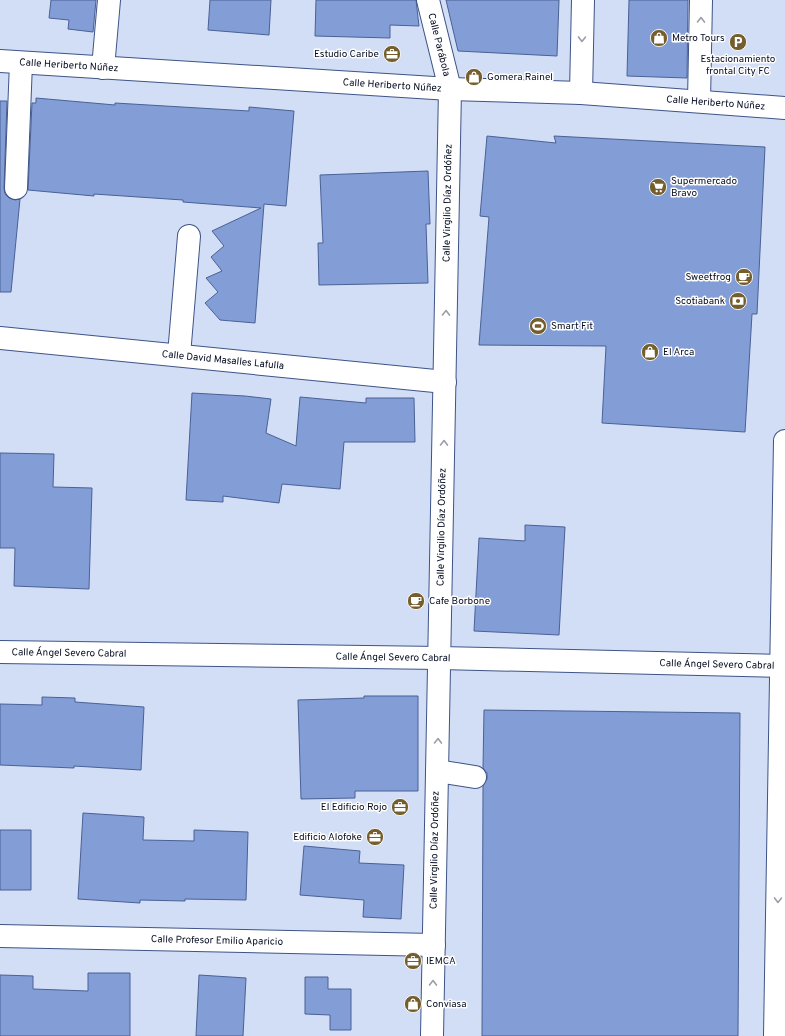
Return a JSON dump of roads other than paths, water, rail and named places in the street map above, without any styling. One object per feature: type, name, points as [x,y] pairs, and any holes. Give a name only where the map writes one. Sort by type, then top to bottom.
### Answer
[{"type":"street","points":[[103,68],[109,0]]},
{"type":"street","name":"Calle Parábola","points":[[428,0],[450,89]]},
{"type":"street","points":[[581,94],[583,0]]},
{"type":"street","points":[[699,101],[701,0]]},
{"type":"street","points":[[10,62],[16,188]]},
{"type":"street","name":"Calle Heriberto Núñez","points":[[10,62],[450,89],[581,94],[699,101],[785,108]]},
{"type":"street","name":"Calle Virgilio Díaz Ordóñez","points":[[432,1036],[450,89]]},
{"type":"street","points":[[179,356],[189,236]]},
{"type":"street","name":"Calle David Masalles Lafulla","points":[[0,338],[445,382]]},
{"type":"street","points":[[775,1036],[784,666],[785,442]]},
{"type":"street","name":"Calle Ángel Severo Cabral","points":[[0,652],[440,658],[784,666]]},
{"type":"street","points":[[437,771],[475,776]]},
{"type":"street","name":"Calle Profesor Emilio Aparicio","points":[[0,936],[434,945]]},
{"type":"place","name":"Metro Tours","points":[[659,38]]},
{"type":"place","name":"Estacionamiento frontal City FC","points":[[738,42]]},
{"type":"place","name":"Estudio Caribe","points":[[392,54]]},
{"type":"place","name":"Gomera Rainel","points":[[474,77]]},
{"type":"place","name":"Supermercado Bravo","points":[[658,187]]},
{"type":"place","name":"Sweetfrog","points":[[744,277]]},
{"type":"place","name":"Scotiabank","points":[[738,301]]},
{"type":"place","name":"Smart Fit","points":[[538,326]]},
{"type":"place","name":"El Arca","points":[[650,352]]},
{"type":"place","name":"Cafe Borbone","points":[[416,601]]},
{"type":"place","name":"El Edificio Rojo","points":[[400,807]]},
{"type":"place","name":"Edificio Alofoke","points":[[375,837]]},
{"type":"place","name":"IEMCA","points":[[413,961]]},
{"type":"place","name":"Conviasa","points":[[413,1004]]}]
